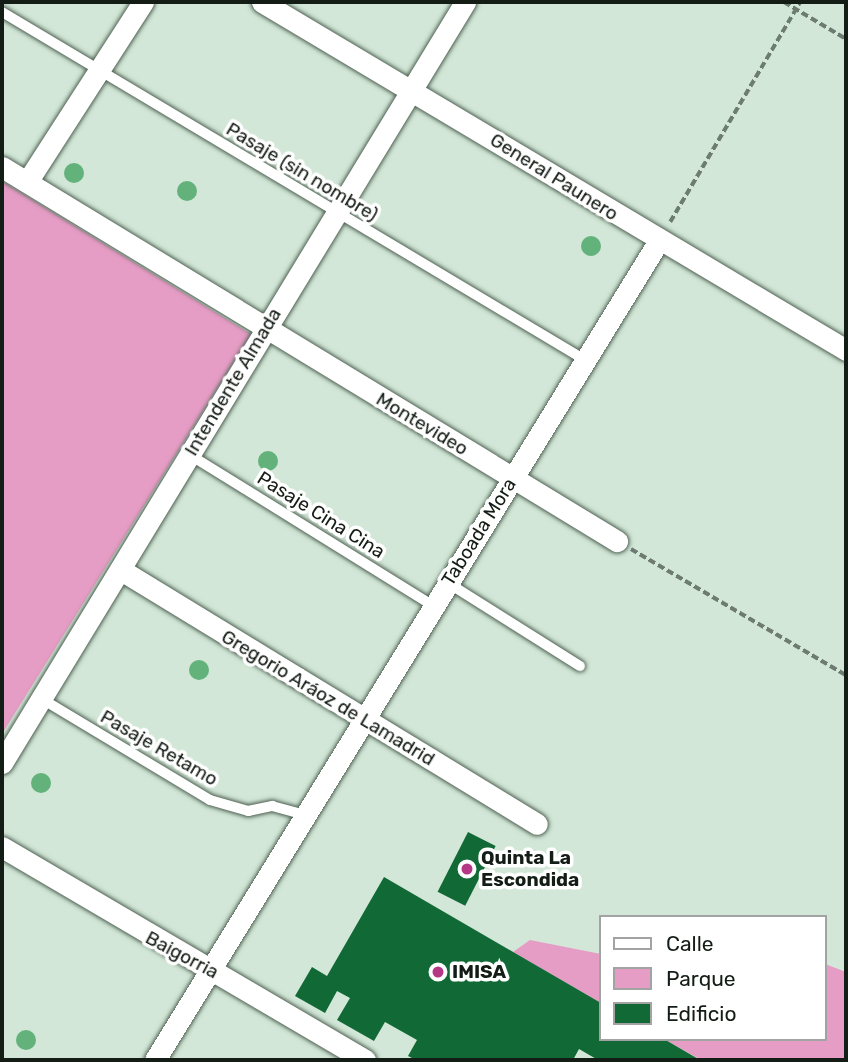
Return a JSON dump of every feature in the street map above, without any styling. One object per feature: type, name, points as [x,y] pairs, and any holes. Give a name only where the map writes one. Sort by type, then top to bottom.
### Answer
[{"type":"street","points":[[27,182],[143,2]]},
{"type":"street","name":"General Paunero","points":[[262,2],[411,89],[658,242],[846,350]]},
{"type":"street","name":"Intendente Almada","points":[[2,763],[465,2]]},
{"type":"street","name":"Montevideo","points":[[2,167],[617,541]]},
{"type":"street","name":"Taboada Mora","points":[[155,1060],[658,242]]},
{"type":"street","name":"Gregorio Aráoz de Lamadrid","points":[[121,570],[537,824]]},
{"type":"street","name":"Baigorria","points":[[2,847],[365,1060]]},
{"type":"lane","name":"Pasaje (sin nombre)","points":[[2,12],[98,72],[585,360]]},
{"type":"lane","name":"Pasaje Cina Cina","points":[[190,455],[434,606]]},
{"type":"lane","points":[[448,583],[580,666]]},
{"type":"lane","name":"Pasaje Retamo","points":[[42,699],[210,800],[248,811],[272,806],[306,815]]},
{"type":"path","points":[[784,2],[846,39]]},
{"type":"path","points":[[658,242],[800,2]]},
{"type":"path","points":[[617,541],[846,674]]},
{"type":"green space","points":[[2,181],[251,334],[2,734]]},
{"type":"green space","points":[[530,940],[600,954],[600,1002],[513,952]]},
{"type":"green space","points":[[827,965],[846,972],[846,1060],[701,1060],[668,1041],[827,1041]]},
{"type":"shaded area","points":[[74,163],[81,166],[84,173],[81,180],[74,183],[67,180],[64,173],[67,166]]},
{"type":"shaded area","points":[[187,181],[194,184],[197,191],[194,198],[187,201],[180,198],[177,191],[180,184]]},
{"type":"shaded area","points":[[591,236],[598,239],[601,246],[598,253],[591,256],[584,253],[581,246],[584,239]]},
{"type":"shaded area","points":[[268,451],[275,454],[278,461],[275,468],[268,471],[261,468],[258,461],[261,454]]},
{"type":"shaded area","points":[[199,660],[206,663],[209,670],[206,677],[199,680],[192,677],[189,670],[192,663]]},
{"type":"shaded area","points":[[41,773],[48,776],[51,783],[48,790],[41,793],[34,790],[31,783],[34,776]]},
{"type":"shaded area","points":[[26,1030],[33,1033],[36,1040],[33,1047],[26,1050],[19,1047],[16,1040],[19,1033]]},
{"type":"building","name":"Quinta La Escondida","points":[[468,832],[496,846],[465,906],[438,892]]},
{"type":"building","name":"IMISA","points":[[384,877],[600,1002],[600,1041],[667,1041],[700,1060],[598,1060],[579,1049],[573,1060],[416,1060],[408,1056],[417,1040],[385,1022],[374,1041],[337,1020],[350,998],[337,991],[325,1013],[295,996],[312,967],[327,976]]},
{"type":"place","name":"Quinta La Escondida","points":[[467,869]]},
{"type":"place","name":"IMISA","points":[[438,972]]}]
